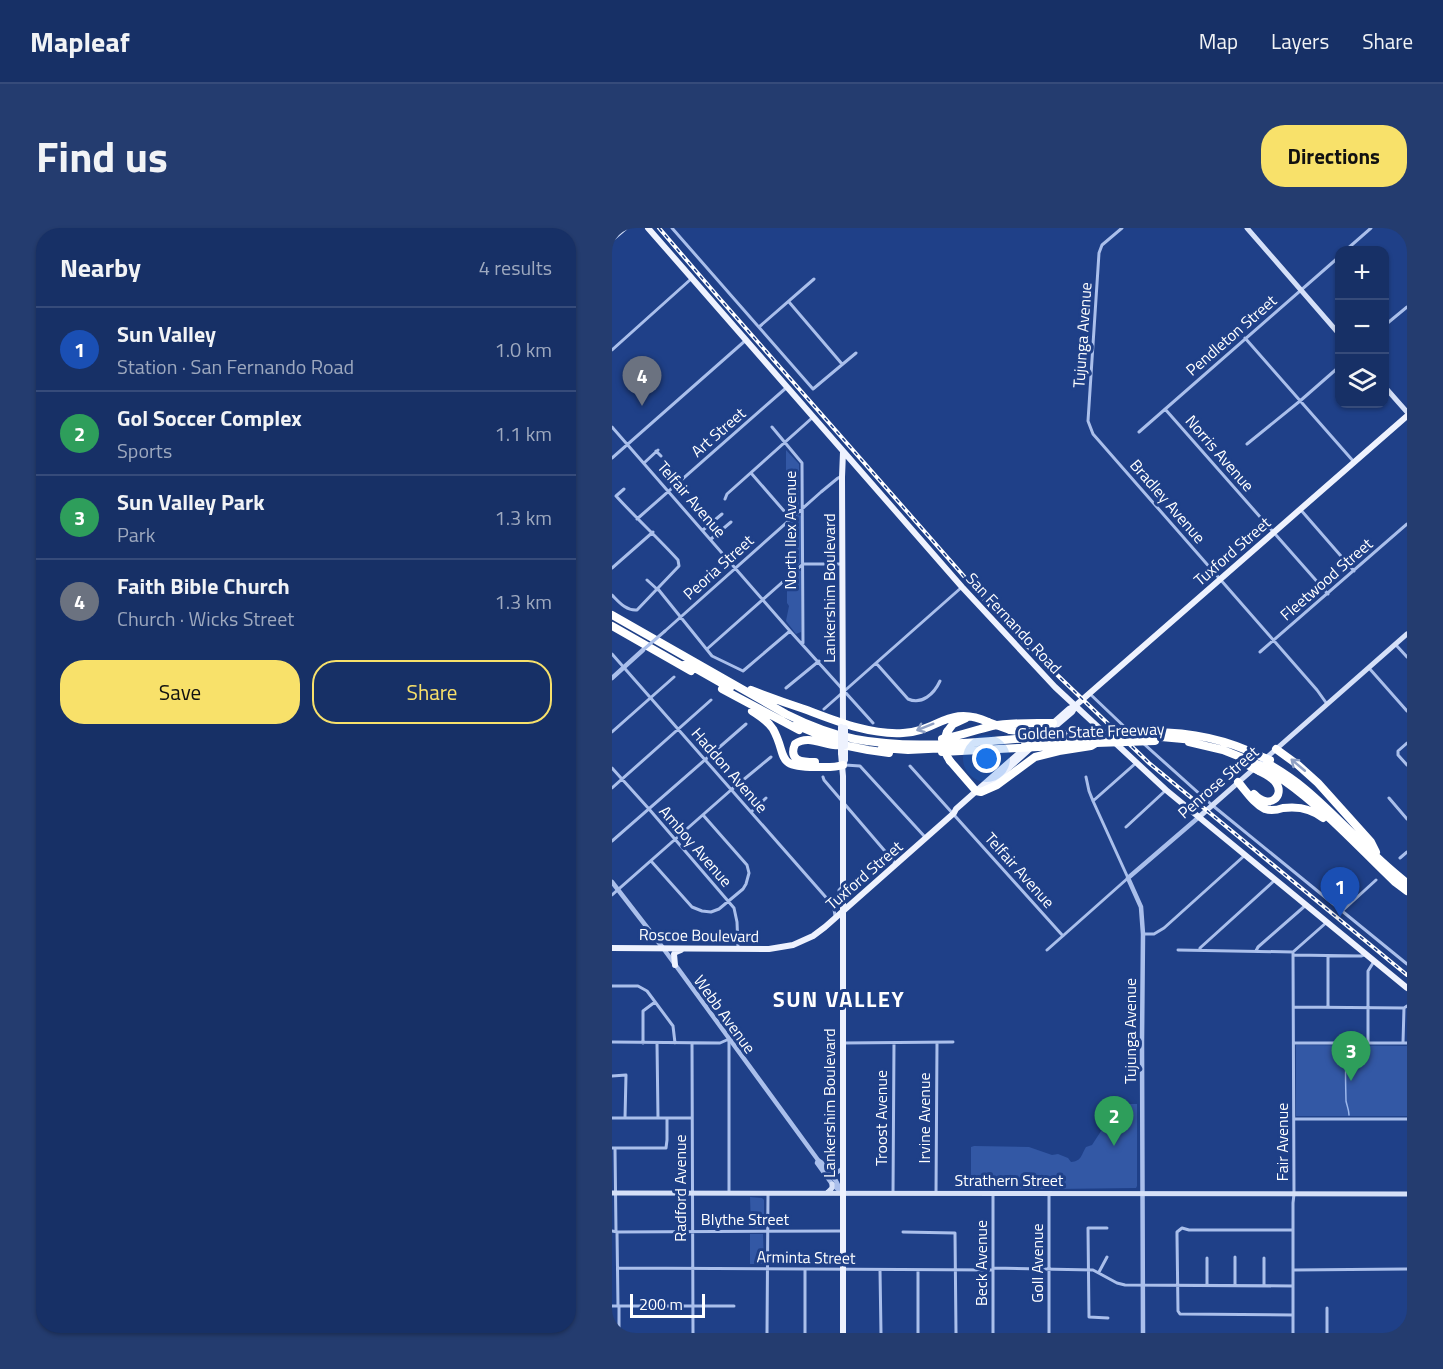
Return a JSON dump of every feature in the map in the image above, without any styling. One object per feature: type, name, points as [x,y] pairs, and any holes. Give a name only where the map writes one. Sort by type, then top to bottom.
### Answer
[{"type":"highway","name":"Golden State Freeway","points":[[612,618],[804,723],[837,735],[869,742],[904,745],[1089,739],[1150,736],[1171,732],[1228,743],[1265,765],[1311,801],[1407,891]]},
{"type":"highway","points":[[612,618],[783,718],[822,736],[852,744],[893,749],[929,749],[1026,741]]},
{"type":"highway","name":"Golden State Freeway","points":[[612,626],[722,689],[843,751],[914,753],[1026,741],[1150,736],[1207,746],[1256,760]]},
{"type":"highway","points":[[723,678],[843,726],[903,733],[921,729],[954,716],[974,716],[987,722]]},
{"type":"highway","points":[[722,689],[768,723],[776,735],[782,755],[789,763],[798,767],[843,765]]},
{"type":"highway","points":[[1026,741],[1010,730],[974,718],[966,718],[953,724],[944,739],[944,747],[950,760],[979,791],[997,785],[1035,757],[1091,746],[1089,739]]},
{"type":"highway","points":[[869,742],[933,740],[964,735],[992,726],[1053,723]]},
{"type":"highway","points":[[843,751],[836,746],[804,739],[795,744],[792,751],[795,758],[802,762],[843,765]]},
{"type":"highway","points":[[1276,748],[1318,783],[1371,842],[1377,852]]},
{"type":"highway","name":"Golden State Freeway","points":[[1265,765],[1286,770],[1309,788],[1407,883]]},
{"type":"highway","points":[[1240,781],[1259,799],[1265,802],[1273,801],[1278,793],[1278,785],[1271,778],[1265,765]]},
{"type":"highway","points":[[1265,765],[1280,772],[1308,793],[1392,874],[1407,883]]},
{"type":"highway","points":[[1240,781],[1254,801],[1262,807],[1272,810],[1295,807],[1315,812],[1363,852]]},
{"type":"main road","points":[[612,239],[625,228]]},
{"type":"main road","name":"San Fernando Road","points":[[648,228],[962,587],[1051,683],[1166,790],[1407,988]]},
{"type":"main road","points":[[1247,228],[1335,329]]},
{"type":"main road","points":[[1389,392],[1407,414]]},
{"type":"main road","name":"Tuxford Street","points":[[979,791],[1053,723],[1407,414]]},
{"type":"main road","name":"Lankershim Boulevard","points":[[843,452],[844,690],[841,760],[843,765],[843,1333]]},
{"type":"main road","points":[[842,477],[846,464],[855,465]]},
{"type":"main road","name":"Penrose Street","points":[[1199,817],[1407,634]]},
{"type":"main road","name":"Tuxford Street","points":[[785,948],[813,936],[833,920],[956,809],[995,780],[1072,712],[1075,706]]},
{"type":"main road","points":[[995,780],[999,771]]},
{"type":"main road","name":"Roscoe Boulevard","points":[[612,948],[785,948]]},
{"type":"main road","points":[[675,965],[674,953],[685,948]]},
{"type":"main road","points":[[827,1193],[832,1188],[832,1184]]},
{"type":"main road","name":"Strathern Street","points":[[614,1193],[1407,1194]]},
{"type":"street","points":[[672,228],[813,389],[856,353]]},
{"type":"street","name":"Tujunga Avenue","points":[[1088,421],[1099,250],[1122,228]]},
{"type":"street","points":[[1351,246],[1371,228]]},
{"type":"street","name":"Pendleton Street","points":[[1139,432],[1335,260]]},
{"type":"street","points":[[612,350],[692,278]]},
{"type":"street","points":[[759,327],[814,279]]},
{"type":"street","points":[[789,302],[842,364]]},
{"type":"street","points":[[1389,322],[1407,307]]},
{"type":"street","points":[[1245,338],[1354,462]]},
{"type":"street","points":[[612,458],[746,340]]},
{"type":"street","points":[[1247,444],[1335,370]]},
{"type":"street","name":"Art Street","points":[[638,519],[787,387]]},
{"type":"street","name":"Norris Avenue","points":[[1165,409],[1328,594]]},
{"type":"street","points":[[725,499],[814,417]]},
{"type":"street","name":"Bradley Avenue","points":[[1088,421],[1093,434],[1327,704]]},
{"type":"street","name":"Telfair Avenue","points":[[612,427],[873,723]]},
{"type":"street","name":"North Ilex Avenue","points":[[772,427],[802,463],[803,644]]},
{"type":"street","points":[[644,463],[657,451],[661,456]]},
{"type":"street","points":[[751,473],[791,519]]},
{"type":"street","name":"Peoria Street","points":[[612,678],[802,509],[842,477]]},
{"type":"street","points":[[612,595],[623,606],[637,610],[658,590],[679,564],[653,532],[616,496],[624,489]]},
{"type":"street","points":[[1300,509],[1354,571]]},
{"type":"street","points":[[703,530],[720,514]]},
{"type":"street","points":[[711,539],[731,522]]},
{"type":"street","name":"Fleetwood Street","points":[[1260,652],[1407,524]]},
{"type":"street","points":[[612,568],[653,532]]},
{"type":"street","points":[[707,649],[803,564],[843,564]]},
{"type":"street","points":[[648,580],[712,656],[743,671],[790,631]]},
{"type":"street","points":[[824,709],[962,587]]},
{"type":"street","points":[[1396,644],[1407,657]]},
{"type":"street","name":"Haddon Avenue","points":[[612,654],[830,902]]},
{"type":"street","points":[[786,688],[819,661]]},
{"type":"street","points":[[876,663],[908,699],[913,701],[925,699],[938,687],[940,681]]},
{"type":"street","points":[[1368,667],[1407,711]]},
{"type":"street","points":[[612,732],[674,678]]},
{"type":"street","points":[[1089,693],[1212,805],[1407,964]]},
{"type":"street","points":[[612,788],[711,700]]},
{"type":"street","points":[[612,841],[746,724]]},
{"type":"street","points":[[1407,743],[1398,751],[1398,755],[1407,765]]},
{"type":"street","points":[[612,895],[771,757]]},
{"type":"street","points":[[1093,801],[1136,763]]},
{"type":"street","points":[[843,765],[857,765],[863,769],[926,838]]},
{"type":"street","name":"Telfair Avenue","points":[[910,766],[1063,936]]},
{"type":"street","name":"Amboy Avenue","points":[[612,768],[735,908],[738,949]]},
{"type":"street","points":[[823,777],[896,864]]},
{"type":"street","name":"Tujunga Avenue","points":[[1086,777],[1093,801],[1141,907],[1143,934],[1143,1333]]},
{"type":"street","points":[[1126,827],[1166,790]]},
{"type":"street","points":[[751,812],[766,798]]},
{"type":"street","points":[[1389,798],[1407,819]]},
{"type":"street","points":[[651,861],[692,907],[711,912],[729,902],[743,889],[749,869],[703,815]]},
{"type":"street","name":"Penrose Street","points":[[1047,950],[1199,817]]},
{"type":"street","points":[[1400,858],[1407,852]]},
{"type":"street","points":[[1143,934],[1154,934],[1164,928],[1245,855]]},
{"type":"street","points":[[1199,950],[1275,880]]},
{"type":"street","points":[[1342,911],[1376,880]]},
{"type":"street","name":"Webb Avenue","points":[[612,882],[818,1160],[836,1181],[842,1193]]},
{"type":"street","points":[[830,902],[839,901],[839,890],[843,886]]},
{"type":"street","points":[[830,902],[835,911],[833,920]]},
{"type":"street","points":[[1256,951],[1306,905]]},
{"type":"street","points":[[1293,953],[1327,922]]},
{"type":"street","points":[[1178,950],[1256,951],[1328,956],[1365,954]]},
{"type":"street","name":"Fair Avenue","points":[[1293,953],[1293,1333]]},
{"type":"street","points":[[1328,956],[1328,1007]]},
{"type":"street","points":[[1368,1043],[1368,971],[1374,961]]},
{"type":"street","points":[[612,986],[634,986],[647,991],[673,1026],[675,1043]]},
{"type":"street","points":[[643,1043],[643,1011],[655,1002]]},
{"type":"street","points":[[1294,1007],[1406,1007],[1405,1043],[1294,1043]]},
{"type":"street","points":[[612,1042],[720,1043],[729,1039],[729,1193]]},
{"type":"street","name":"Irvine Avenue","points":[[936,1193],[937,1042]]},
{"type":"street","points":[[842,1043],[953,1042]]},
{"type":"street","points":[[657,1043],[658,1118]]},
{"type":"street","name":"Radford Avenue","points":[[692,1043],[693,1333]]},
{"type":"street","name":"Troost Avenue","points":[[893,1193],[894,1043]]},
{"type":"street","points":[[729,1058],[738,1051]]},
{"type":"street","points":[[612,1076],[626,1075],[625,1118]]},
{"type":"street","points":[[612,1118],[692,1118]]},
{"type":"street","points":[[619,1333],[613,1148],[666,1148],[667,1118]]},
{"type":"street","points":[[1294,1119],[1407,1119]]},
{"type":"street","name":"Webb Avenue","points":[[818,1160],[817,1163],[832,1184],[842,1193]]},
{"type":"street","points":[[829,1172],[836,1173],[842,1169]]},
{"type":"street","points":[[767,1333],[768,1193]]},
{"type":"street","name":"Beck Avenue","points":[[993,1193],[993,1333]]},
{"type":"street","name":"Goll Avenue","points":[[1049,1193],[1049,1333]]},
{"type":"street","points":[[1107,1228],[1088,1228],[1089,1317],[1108,1318]]},
{"type":"street","points":[[1293,1230],[1189,1230],[1182,1228],[1179,1230],[1178,1309],[1180,1314],[1186,1315],[1294,1316]]},
{"type":"street","name":"Blythe Street","points":[[615,1231],[842,1231]]},
{"type":"street","points":[[903,1232],[955,1233],[956,1333]]},
{"type":"street","points":[[1099,1272],[1107,1257]]},
{"type":"street","points":[[1235,1257],[1235,1286]]},
{"type":"street","points":[[1207,1258],[1207,1286]]},
{"type":"street","points":[[1264,1258],[1264,1286]]},
{"type":"street","name":"Arminta Street","points":[[618,1268],[1089,1269],[1120,1284],[1143,1286],[1293,1286]]},
{"type":"street","points":[[805,1269],[805,1333]]},
{"type":"street","points":[[1293,1270],[1407,1269]]},
{"type":"street","points":[[880,1270],[880,1333]]},
{"type":"street","points":[[918,1270],[918,1333]]},
{"type":"street","points":[[612,1306],[734,1306]]},
{"type":"street","points":[[1327,1308],[1327,1333]]},
{"type":"shaded area","points":[[786,450],[799,464],[799,507],[790,515],[786,510]]},
{"type":"shaded area","points":[[798,515],[801,516],[801,563],[796,567],[787,556],[787,525]]},
{"type":"shaded area","points":[[798,570],[801,571],[801,632],[796,634],[786,621],[789,606],[786,581]]},
{"type":"shaded area","points":[[1296,1045],[1407,1046],[1407,1116],[1296,1116]]},
{"type":"shaded area","points":[[1137,1104],[1136,1188],[971,1188],[971,1147],[1029,1147],[1052,1155],[1058,1154],[1068,1158],[1071,1162],[1075,1161],[1081,1157],[1086,1147],[1092,1145],[1103,1128],[1115,1119],[1123,1107]]},
{"type":"shaded area","points":[[750,1197],[764,1200],[764,1227],[751,1228]]},
{"type":"shaded area","points":[[750,1234],[763,1234],[764,1264],[750,1264]]},
{"type":"waterway","points":[[1349,1115],[1346,1101],[1346,1067],[1362,1053],[1366,1045]]},
{"type":"waterway","points":[[1341,1057],[1341,1064],[1345,1066]]},
{"type":"railway","points":[[659,228],[1025,644],[1149,763],[1407,975]]},
{"type":"place","name":"Faith Bible Church","points":[[642,406]]},
{"type":"place","name":"Sun Valley","points":[[1340,917]]},
{"type":"place","name":"Sun Valley Park","points":[[1351,1081]]},
{"type":"place","name":"Gol Soccer Complex","points":[[1114,1146]]},
{"type":"district","name":"SUN VALLEY","points":[[839,999]]}]
